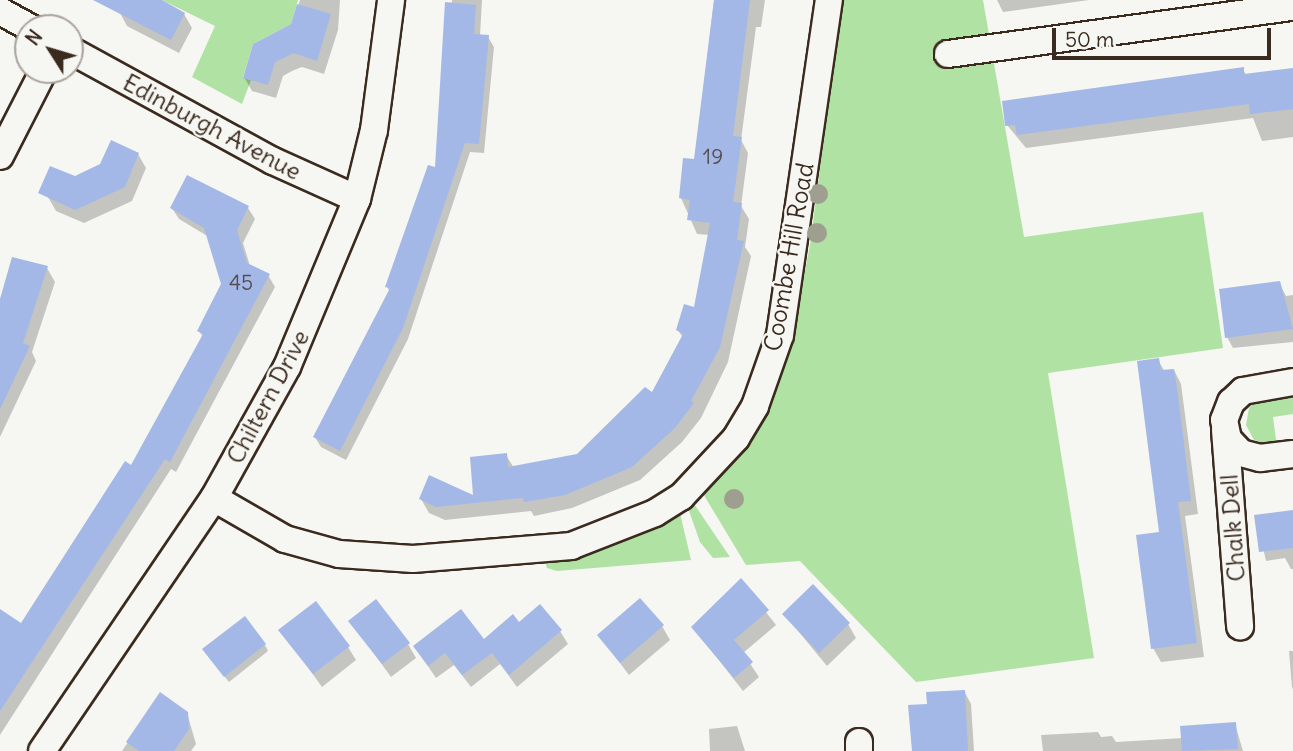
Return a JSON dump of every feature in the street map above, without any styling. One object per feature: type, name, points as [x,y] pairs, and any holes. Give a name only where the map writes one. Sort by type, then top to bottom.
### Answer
[{"type":"street","name":"Chiltern Drive","points":[[42,751],[214,498],[287,367],[357,199],[378,106],[391,0]]},
{"type":"street","name":"Coombe Hill Road","points":[[214,498],[285,539],[339,554],[413,559],[572,546],[655,513],[681,497],[736,438],[755,406],[780,335],[829,0]]},
{"type":"street","points":[[948,54],[1293,7]]},
{"type":"street","name":"Edinburgh Avenue","points":[[84,58],[273,161],[357,199]]},
{"type":"street","points":[[0,156],[37,84]]},
{"type":"street","points":[[1293,382],[1250,388],[1236,395],[1226,410],[1225,430],[1234,447],[1250,457],[1293,454]]},
{"type":"street","name":"Chalk Dell","points":[[1225,430],[1240,626]]},
{"type":"green space","points":[[162,0],[298,0],[291,24],[253,44],[243,77],[251,80],[242,104],[192,77],[215,26]]},
{"type":"green space","points":[[842,0],[983,0],[1024,237],[1203,212],[1223,348],[1048,373],[1094,658],[916,682],[800,561],[746,565],[702,492],[748,442],[770,403],[790,349],[810,245]]},
{"type":"green space","points":[[1293,392],[1293,414],[1273,417],[1277,447],[1254,440],[1246,425],[1249,408],[1255,401]]},
{"type":"green space","points":[[691,502],[730,557],[713,558],[700,542],[688,508]]},
{"type":"green space","points":[[679,509],[691,560],[557,571],[547,568],[545,561],[622,540]]},
{"type":"building","points":[[93,0],[162,0],[185,13],[171,40]]},
{"type":"building","points":[[714,0],[750,0],[733,136],[742,137],[733,202],[742,203],[737,240],[744,241],[720,347],[691,401],[694,403],[675,428],[632,467],[565,495],[524,502],[523,498],[436,507],[419,499],[429,475],[473,495],[470,457],[507,453],[508,467],[577,454],[645,387],[652,392],[683,334],[676,330],[684,304],[694,307],[710,223],[687,220],[690,200],[679,198],[683,158],[694,159]]},
{"type":"building","points":[[445,2],[476,5],[474,34],[489,35],[479,144],[465,143],[403,328],[340,451],[313,437],[390,288],[385,287],[428,165],[435,167]]},
{"type":"building","points":[[297,4],[331,14],[317,61],[293,53],[275,62],[268,85],[243,78],[253,44],[291,24]]},
{"type":"building","points":[[1244,67],[1244,74],[1293,68],[1293,109],[1250,114],[1249,104],[1017,135],[1015,125],[1005,126],[1002,101]]},
{"type":"building","points":[[111,140],[139,153],[125,187],[75,210],[38,193],[50,166],[75,176],[100,164]]},
{"type":"building","points":[[187,175],[249,206],[237,230],[247,263],[270,274],[170,462],[165,459],[0,711],[0,609],[21,623],[125,461],[131,465],[203,334],[197,331],[221,284],[204,228],[170,208]]},
{"type":"building","points":[[12,257],[48,266],[23,343],[30,346],[0,409],[0,299]]},
{"type":"building","points":[[1280,281],[1293,329],[1225,338],[1219,289]]},
{"type":"building","points":[[1159,358],[1161,370],[1174,369],[1178,395],[1191,501],[1178,502],[1197,643],[1151,649],[1136,535],[1159,532],[1137,361]]},
{"type":"building","points":[[1293,510],[1293,548],[1259,552],[1254,515]]},
{"type":"building","points":[[741,578],[769,610],[734,640],[753,662],[734,678],[691,627]]},
{"type":"building","points":[[813,584],[850,623],[819,653],[782,614]]},
{"type":"building","points":[[640,598],[664,625],[620,663],[597,635]]},
{"type":"building","points":[[376,599],[410,643],[382,664],[348,621]]},
{"type":"building","points":[[316,601],[350,646],[313,674],[278,630]]},
{"type":"building","points":[[540,604],[562,630],[509,675],[492,653],[462,675],[445,653],[428,666],[413,646],[461,609],[484,639],[513,614],[519,622]]},
{"type":"building","points":[[245,616],[266,644],[224,677],[202,649]]},
{"type":"building","points":[[965,690],[968,751],[912,751],[908,705],[927,704],[926,692]]},
{"type":"building","points":[[160,692],[188,712],[189,729],[174,751],[139,751],[126,742]]},
{"type":"building","points":[[1236,722],[1238,749],[1182,751],[1180,726]]}]
